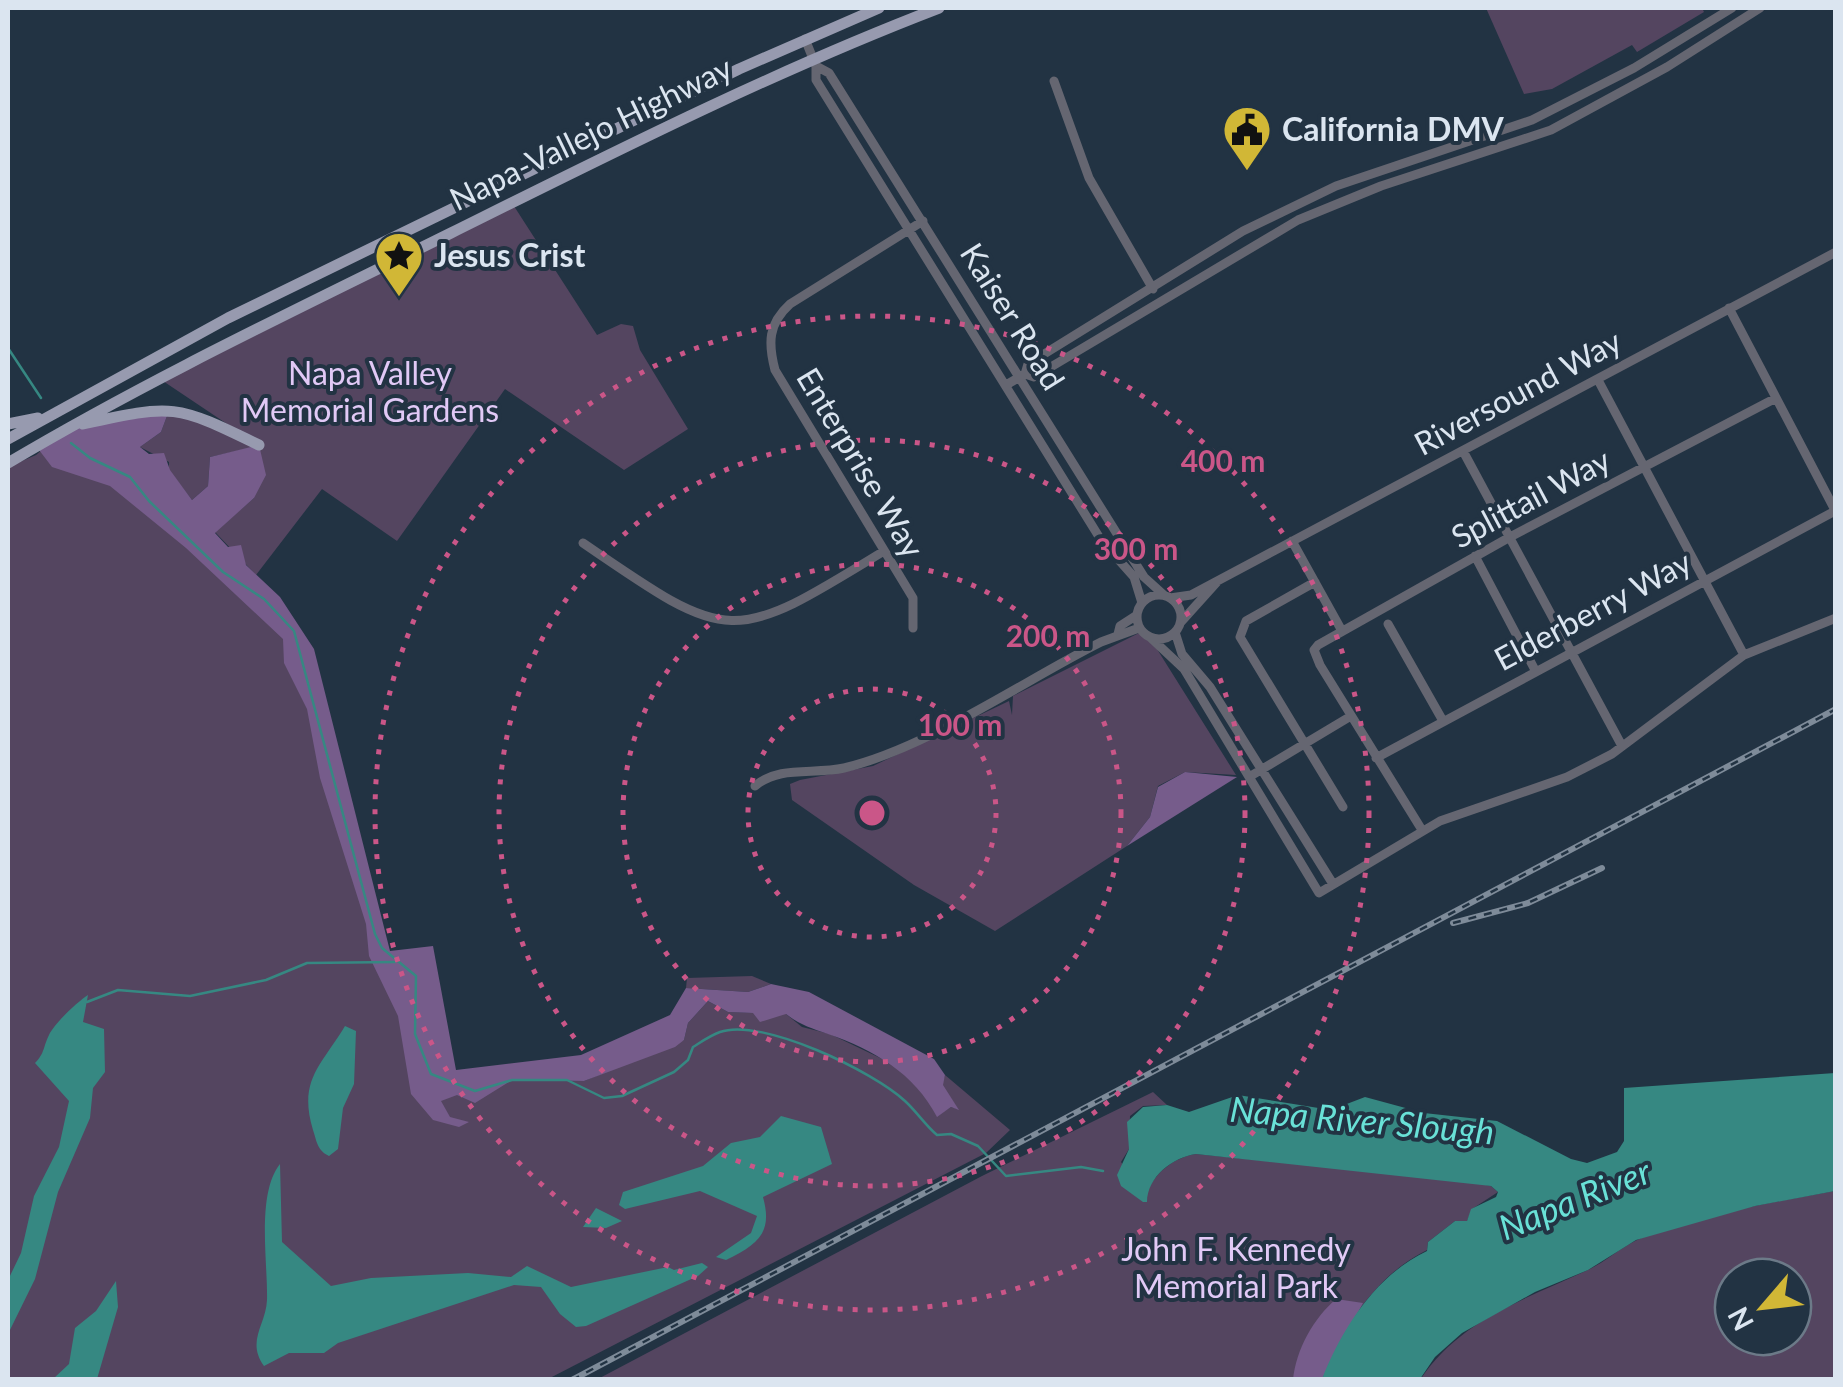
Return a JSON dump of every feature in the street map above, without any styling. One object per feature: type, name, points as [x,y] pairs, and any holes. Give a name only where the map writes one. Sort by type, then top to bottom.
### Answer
[{"type":"main road","name":"Napa-Vallejo Highway","points":[[8,439],[138,365],[494,189],[805,39],[878,8]]},
{"type":"main road","name":"Napa-Vallejo Highway","points":[[8,463],[159,378],[504,207],[939,8]]},
{"type":"main road","points":[[69,427],[170,408],[196,414],[259,445]]},
{"type":"main road","points":[[8,424],[46,416]]},
{"type":"street","points":[[1022,376],[1028,364],[1243,231],[1311,197],[1517,126],[1609,82],[1732,8]]},
{"type":"street","points":[[1006,385],[1022,376],[1034,376],[1230,257],[1328,206],[1524,141],[1667,67],[1760,8]]},
{"type":"street","name":"Kaiser Road","points":[[805,39],[815,62],[816,80],[1101,540],[1134,578],[1142,603]]},
{"type":"street","name":"Kaiser Road","points":[[815,62],[829,73],[1022,376],[1144,578],[1167,597]]},
{"type":"street","points":[[1054,81],[1089,178],[1160,300]]},
{"type":"street","points":[[1517,126],[1524,141]]},
{"type":"street","points":[[494,189],[504,207]]},
{"type":"street","name":"Enterprise Way","points":[[912,628],[913,598],[774,370],[769,346],[776,320],[790,304],[922,221]]},
{"type":"street","name":"Riversound Way","points":[[1167,597],[1190,595],[1836,252]]},
{"type":"street","points":[[1729,308],[1835,512]]},
{"type":"street","points":[[1598,380],[1744,655]]},
{"type":"street","name":"Splittail Way","points":[[1351,716],[1314,650],[1475,556],[1776,398]]},
{"type":"street","points":[[1463,452],[1622,746]]},
{"type":"street","name":"Elderberry Way","points":[[1376,758],[1835,512]]},
{"type":"street","points":[[1292,540],[1342,631]]},
{"type":"street","points":[[582,544],[677,607],[730,621],[757,620],[786,610],[884,551]]},
{"type":"street","points":[[1475,556],[1534,670]]},
{"type":"street","name":"Riversound Way","points":[[1178,627],[1223,577]]},
{"type":"street","points":[[1315,582],[1246,621],[1240,637],[1343,807]]},
{"type":"street","points":[[1333,884],[1210,687],[1182,654],[1179,609],[1167,597],[1152,596],[1142,603],[1137,615],[1139,628],[1184,669],[1319,892],[1333,884],[1422,830],[1489,801],[1567,777],[1622,746],[1744,655],[1836,618]]},
{"type":"street","points":[[1118,634],[1120,626],[1137,615]]},
{"type":"street","points":[[1388,624],[1443,721]]},
{"type":"street","points":[[1151,638],[1162,639],[1178,627]]},
{"type":"street","points":[[755,786],[776,773],[845,768],[896,749],[1118,634],[1126,636],[1139,628]]},
{"type":"street","points":[[1249,777],[1351,716],[1422,830]]},
{"type":"green space","points":[[1486,8],[1702,8],[1704,12],[1637,52],[1632,45],[1552,89],[1524,94]]},
{"type":"green space","name":"Napa Valley Memorial Gardens","points":[[512,203],[597,335],[621,324],[633,326],[640,350],[688,429],[624,470],[505,389],[397,541],[322,489],[256,575],[215,532],[254,498],[259,446],[210,457],[208,486],[192,500],[169,470],[169,462],[140,447],[161,432],[170,408],[251,440],[160,379]]},
{"type":"green space","points":[[69,427],[281,619],[326,743],[415,1034],[475,1091],[512,1080],[584,1081],[684,1040],[688,1023],[708,1001],[728,1012],[786,1014],[802,1027],[830,1034],[897,1066],[925,1094],[937,1116],[951,1107],[958,1109],[942,1085],[945,1075],[1010,1130],[986,1153],[548,1379],[8,1379],[8,467],[36,455]]},
{"type":"green space","points":[[1145,630],[1236,775],[1185,772],[1158,786],[1150,817],[1127,846],[995,931],[914,885],[792,800],[790,784],[800,780],[873,766],[1009,701],[1012,715],[1013,696]]},
{"type":"green space","points":[[752,976],[771,984],[748,992],[686,988],[687,978]]},
{"type":"green space","name":"John F. Kennedy Memorial Park","points":[[1153,1092],[1167,1105],[1143,1106],[1130,1116],[1129,1149],[1121,1162],[1146,1197],[1165,1168],[1196,1154],[1461,1180],[1491,1186],[1498,1192],[1472,1209],[1467,1221],[1455,1221],[1428,1242],[1427,1250],[1377,1288],[1351,1322],[1322,1379],[596,1380],[982,1176]]},
{"type":"green space","points":[[1835,1191],[1835,1379],[1420,1380],[1436,1359],[1475,1326],[1590,1269],[1635,1241],[1705,1217]]},
{"type":"shaded area","points":[[170,408],[161,432],[140,447],[149,454],[164,453],[170,470],[192,500],[208,486],[210,457],[259,445],[266,475],[254,498],[215,533],[228,547],[241,545],[246,565],[280,597],[314,649],[390,951],[433,946],[456,1070],[581,1055],[670,1015],[686,988],[748,992],[771,984],[809,992],[934,1059],[945,1075],[943,1085],[959,1110],[951,1107],[937,1117],[917,1088],[891,1065],[786,1014],[760,1022],[753,1013],[728,1012],[708,1001],[688,1023],[684,1040],[675,1047],[584,1081],[512,1080],[475,1103],[457,1095],[441,1101],[450,1117],[469,1122],[459,1127],[433,1120],[411,1094],[398,1016],[369,956],[366,924],[320,778],[307,709],[284,663],[283,639],[186,548],[110,486],[52,467],[36,446],[69,427]]},
{"type":"shaded area","points":[[1185,772],[1237,777],[1127,846],[1150,817],[1158,787]]},
{"type":"shaded area","points":[[1336,1299],[1363,1303],[1322,1379],[1293,1380],[1307,1335]]},
{"type":"water","points":[[88,995],[83,1022],[104,1029],[105,1072],[93,1088],[90,1118],[58,1192],[35,1279],[8,1334],[8,1280],[21,1253],[34,1196],[59,1147],[69,1101],[35,1063],[56,1025]]},
{"type":"water","points":[[345,1026],[356,1031],[354,1084],[343,1108],[338,1149],[329,1156],[317,1142],[308,1098],[314,1074]]},
{"type":"water","points":[[1835,1073],[1835,1191],[1755,1206],[1636,1240],[1588,1270],[1535,1292],[1462,1333],[1435,1357],[1420,1379],[1322,1379],[1351,1322],[1377,1289],[1427,1251],[1428,1242],[1455,1221],[1467,1221],[1471,1209],[1496,1197],[1498,1192],[1491,1186],[1196,1154],[1163,1170],[1151,1184],[1147,1202],[1143,1202],[1121,1186],[1117,1175],[1129,1149],[1127,1122],[1143,1107],[1167,1105],[1189,1112],[1238,1095],[1331,1110],[1365,1097],[1424,1113],[1497,1121],[1571,1159],[1587,1163],[1617,1152],[1624,1141],[1624,1088]]},
{"type":"water","points":[[781,1116],[821,1127],[832,1164],[763,1197],[764,1229],[754,1243],[737,1254],[726,1260],[716,1257],[751,1233],[757,1216],[700,1191],[625,1209],[619,1205],[623,1192],[703,1166],[731,1143],[760,1137]]},
{"type":"water","points":[[280,1164],[282,1242],[331,1286],[371,1278],[468,1273],[511,1277],[527,1266],[571,1287],[668,1267],[674,1270],[702,1263],[708,1267],[698,1276],[586,1326],[576,1327],[560,1314],[541,1287],[514,1285],[338,1343],[324,1353],[289,1353],[264,1366],[257,1341],[267,1300],[266,1210],[268,1193]]},
{"type":"water","points":[[596,1208],[622,1221],[606,1228],[583,1227]]},
{"type":"water","points":[[116,1281],[118,1307],[97,1379],[53,1379],[69,1364],[75,1328],[96,1311]]},
{"type":"waterway","points":[[8,348],[41,398]]},
{"type":"waterway","points":[[71,443],[90,458],[130,477],[149,501],[223,572],[264,599],[294,631],[375,934],[382,948],[416,976],[415,1034],[431,1074],[475,1091],[512,1080],[567,1080],[604,1098],[622,1096],[674,1072],[688,1060],[693,1047],[717,1033],[739,1029],[762,1032],[817,1050],[869,1076],[905,1101],[937,1135],[951,1134],[978,1146],[1006,1176],[1081,1167],[1103,1171]]},
{"type":"waterway","points":[[87,1002],[118,990],[190,996],[266,980],[307,963],[395,962]]},
{"type":"railway","points":[[572,1380],[1836,709]]},
{"type":"railway","points":[[1453,923],[1528,903],[1602,868]]},
{"type":"place","name":"California DMV","points":[[1247,172]]},
{"type":"place","name":"Jesus Crist","points":[[399,298]]},
{"type":"water label","name":"Napa River Slough","points":[[1362,1121]]},
{"type":"water label","name":"Napa River","points":[[1575,1200]]}]
